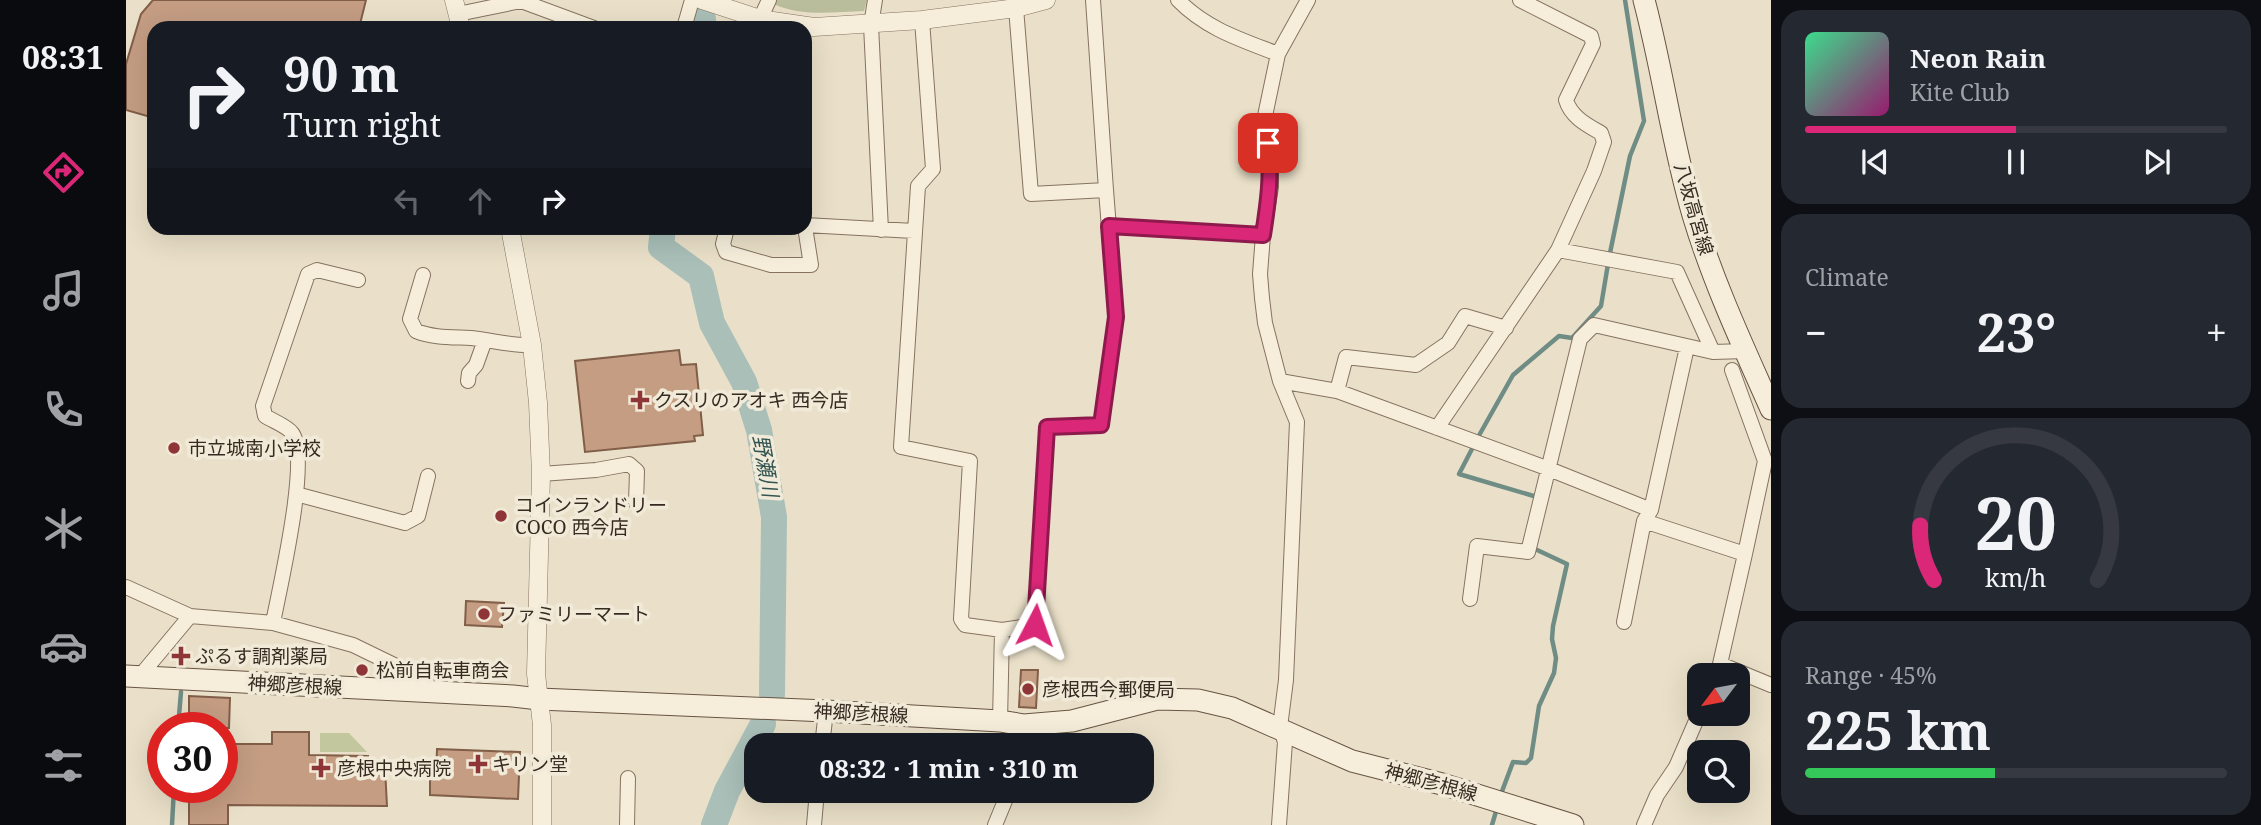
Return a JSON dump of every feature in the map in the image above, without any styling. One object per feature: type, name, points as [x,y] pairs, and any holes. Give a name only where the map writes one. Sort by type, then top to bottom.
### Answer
[{"type":"main road","name":"八坂高宮線","points":[[1644,0],[1693,215],[1713,274],[1771,409]]},
{"type":"main road","name":"神郷彦根線","points":[[133,676],[1000,721],[1019,733]]},
{"type":"main road","name":"神郷彦根線","points":[[1029,733],[1157,699],[1206,702],[1232,708],[1280,727],[1352,761],[1442,784],[1573,825]]},
{"type":"street","points":[[686,21],[692,0]]},
{"type":"street","points":[[702,0],[774,21]]},
{"type":"street","points":[[760,19],[769,0]]},
{"type":"street","points":[[875,0],[871,25],[881,230]]},
{"type":"street","points":[[812,27],[922,20],[1016,8],[1046,0]]},
{"type":"street","points":[[922,20],[933,169],[918,186],[901,447],[970,461],[961,619],[965,625],[1002,630],[1035,625],[1047,427],[1101,425],[1116,317],[1093,0]]},
{"type":"street","points":[[1178,0],[1215,29],[1278,54]]},
{"type":"street","points":[[1279,825],[1285,742],[1280,727],[1286,680],[1297,422],[1279,381],[1262,298],[1260,274],[1271,169],[1265,116],[1278,54],[1308,0]]},
{"type":"street","points":[[1437,428],[1559,250],[1604,142],[1601,133],[1585,124],[1569,109],[1566,100],[1593,44],[1591,36],[1520,0]]},
{"type":"street","points":[[458,14],[521,1],[575,21]]},
{"type":"street","points":[[1016,8],[1031,194],[1106,190]]},
{"type":"street","points":[[812,226],[914,231]]},
{"type":"street","points":[[1109,226],[1263,235]]},
{"type":"street","points":[[515,235],[538,403],[541,474],[536,674],[542,725],[542,825]]},
{"type":"street","points":[[725,235],[723,244],[726,252],[771,265],[810,265],[806,235]]},
{"type":"street","points":[[1559,250],[1677,272],[1713,352]]},
{"type":"street","points":[[273,623],[298,469],[295,439],[291,431],[265,416],[263,406],[308,274],[317,270],[358,280]]},
{"type":"street","points":[[423,275],[410,319],[416,331],[424,335],[532,345]]},
{"type":"street","points":[[1337,391],[1346,357],[1416,365],[1448,343],[1465,316],[1506,328]]},
{"type":"street","points":[[1471,598],[1477,546],[1528,552],[1580,339],[1594,325],[1713,352],[1745,351]]},
{"type":"street","points":[[468,381],[469,373],[477,365],[485,340]]},
{"type":"street","points":[[1624,622],[1687,346]]},
{"type":"street","points":[[1720,663],[1765,461],[1732,370]]},
{"type":"street","points":[[1279,381],[1337,391],[1549,469],[1648,516],[1745,554]]},
{"type":"street","points":[[541,474],[596,470],[629,464],[637,471],[636,503]]},
{"type":"street","points":[[296,494],[405,523],[418,516],[428,476]]},
{"type":"street","points":[[126,587],[190,616],[273,623],[353,645],[425,680],[432,692]]},
{"type":"street","points":[[133,676],[190,616]]},
{"type":"street","points":[[1000,721],[1002,630]]},
{"type":"street","points":[[1750,679],[1771,685]]},
{"type":"street","points":[[823,733],[826,711]]},
{"type":"street","points":[[1644,825],[1657,795],[1676,767],[1694,726]]},
{"type":"street","points":[[627,825],[628,778]]},
{"type":"street","points":[[814,825],[816,803]]},
{"type":"street","points":[[995,825],[1004,803]]},
{"type":"green space","points":[[776,0],[867,0],[864,11],[818,13],[784,8],[774,4]]},
{"type":"green space","points":[[320,733],[349,733],[367,752],[320,752]]},
{"type":"building","points":[[153,0],[366,0],[361,21],[147,21],[147,116],[126,110],[126,64],[141,14]]},
{"type":"building","name":"クスリのアオキ 西今店","points":[[679,350],[681,365],[696,364],[703,435],[694,436],[695,441],[585,452],[575,361]]},
{"type":"building","name":"ファミリーマート","points":[[466,601],[504,603],[502,627],[465,625]]},
{"type":"building","name":"彦根西今郵便局","points":[[1021,670],[1038,670],[1036,708],[1019,707]]},
{"type":"building","points":[[189,696],[230,698],[230,712],[189,712]]},
{"type":"building","points":[[272,732],[309,732],[309,755],[368,756],[367,767],[385,768],[387,806],[228,805],[228,825],[189,825],[189,803],[238,803],[238,744],[272,744]]},
{"type":"building","name":"キリン堂","points":[[437,749],[520,752],[518,799],[430,795],[430,775],[436,775]]},
{"type":"waterway","points":[[1610,253],[1630,156],[1644,121],[1625,0]]},
{"type":"waterway","name":"野瀬川","points":[[662,235],[661,247],[701,276],[712,323],[744,382],[759,430],[774,517],[772,694]]},
{"type":"waterway","points":[[1477,439],[1513,375],[1559,336],[1572,338],[1601,306],[1608,264]]},
{"type":"waterway","points":[[1473,447],[1459,474],[1537,497]]},
{"type":"waterway","points":[[1501,794],[1513,762],[1526,763],[1531,758],[1539,706],[1554,673],[1556,658],[1552,639],[1553,626],[1567,564],[1535,549]]},
{"type":"waterway","points":[[179,712],[181,692]]},
{"type":"waterway","name":"野瀬川","points":[[714,825],[727,791],[763,724]]},
{"type":"waterway","points":[[172,825],[173,803]]},
{"type":"waterway","points":[[1492,825],[1497,808]]},
{"type":"place","name":"クスリのアオキ 西今店","points":[[640,400]]},
{"type":"place","name":"市立城南小学校","points":[[174,448]]},
{"type":"place","name":"コインランドリー COCO 西今店","points":[[501,516]]},
{"type":"place","name":"ファミリーマート","points":[[484,614]]},
{"type":"place","name":"ぷるす調剤薬局","points":[[181,656]]},
{"type":"place","name":"松前自転車商会","points":[[362,670]]},
{"type":"place","name":"彦根西今郵便局","points":[[1028,689]]},
{"type":"place","name":"キリン堂","points":[[478,764]]},
{"type":"place","name":"彦根中央病院","points":[[321,768]]},
{"type":"route","points":[[1035,625],[1047,427],[1101,425],[1116,317],[1109,226],[1263,235],[1271,169],[1268,143]]}]
